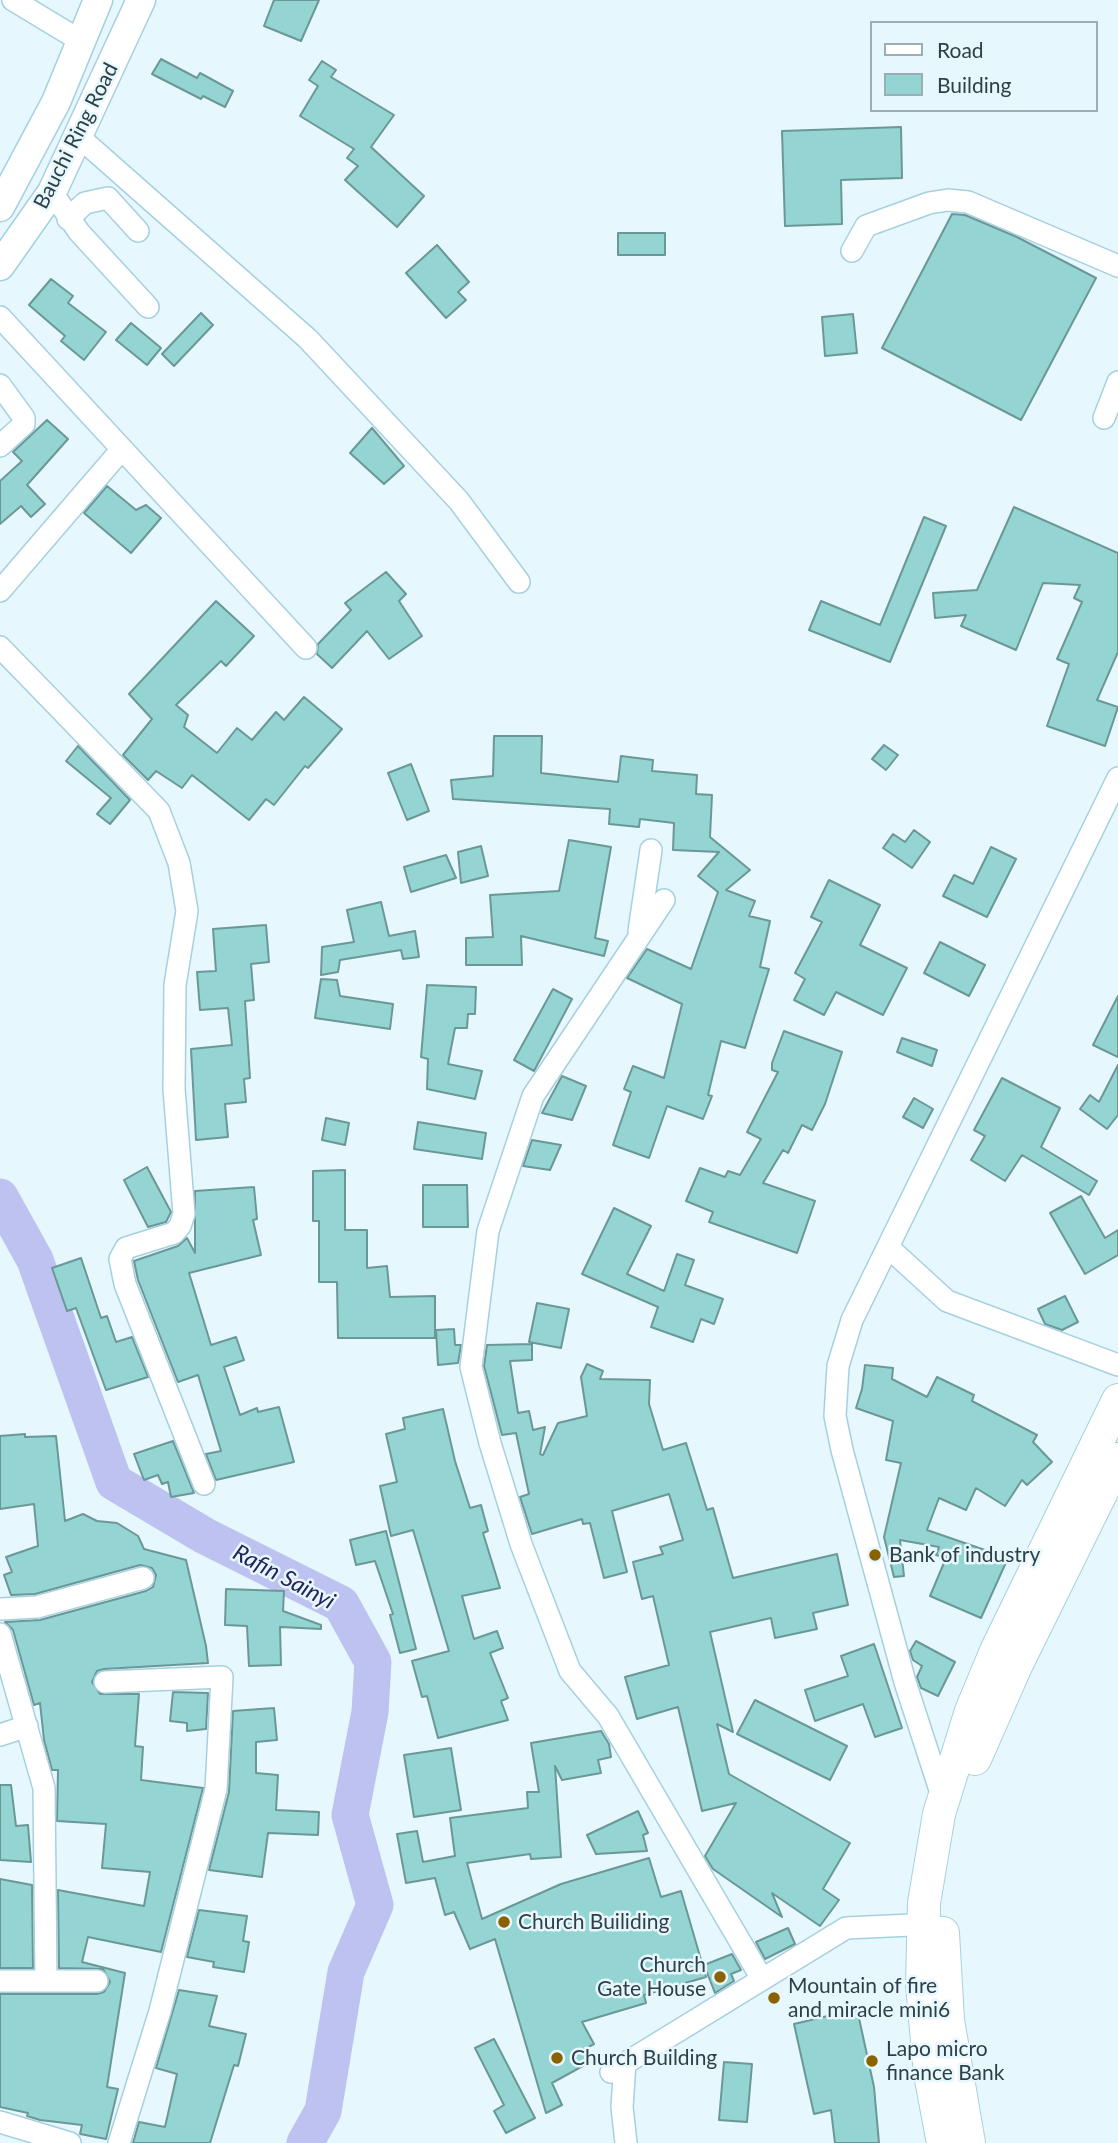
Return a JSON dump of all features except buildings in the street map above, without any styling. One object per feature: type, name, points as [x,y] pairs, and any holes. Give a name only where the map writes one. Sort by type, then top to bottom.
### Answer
[{"type":"highway","points":[[969,2143],[933,1925],[929,1861],[943,1799],[971,1712],[996,1651],[1118,1400]]},
{"type":"highway","points":[[943,2143],[925,2030],[933,1925],[954,1834],[977,1755],[1016,1666],[1118,1460]]},
{"type":"main road","name":"Bauchi Ring Road","points":[[2,200],[56,102],[98,0]]},
{"type":"main road","name":"Bauchi Ring Road","points":[[0,266],[52,192],[141,0]]},
{"type":"street","points":[[13,0],[80,41]]},
{"type":"street","points":[[78,136],[308,339],[459,501],[519,582]]},
{"type":"street","points":[[52,192],[68,219],[148,307]]},
{"type":"street","points":[[68,219],[85,203],[108,198],[138,231]]},
{"type":"street","points":[[852,251],[866,226],[929,203],[948,200],[968,202],[1118,266]]},
{"type":"street","points":[[0,317],[306,648]]},
{"type":"street","points":[[1104,418],[1118,382]]},
{"type":"street","points":[[0,385],[24,418],[24,424],[0,446]]},
{"type":"street","points":[[0,591],[122,449]]},
{"type":"street","points":[[0,647],[159,811],[179,863],[187,911],[175,985],[174,1089],[184,1214],[174,1233],[126,1248],[120,1259],[125,1284],[204,1484]]},
{"type":"street","points":[[943,1799],[905,1682],[835,1416],[835,1385],[844,1343],[954,1108],[1118,778]]},
{"type":"street","points":[[638,937],[651,850]]},
{"type":"street","points":[[664,900],[533,1096],[488,1231],[471,1367],[489,1443],[521,1544],[570,1671],[608,1716],[762,1979]]},
{"type":"street","points":[[889,1248],[947,1301],[1118,1365]]},
{"type":"street","points":[[0,1609],[37,1607],[143,1578]]},
{"type":"street","points":[[0,1634],[44,1788],[46,1981]]},
{"type":"street","points":[[105,1682],[222,1677],[216,1789],[160,2011],[119,2143]]},
{"type":"street","points":[[0,1735],[27,1726]]},
{"type":"street","points":[[626,2143],[618,2067],[846,1928],[933,1925]]},
{"type":"street","points":[[0,1981],[97,1981]]},
{"type":"street","points":[[0,2122],[70,2143]]},
{"type":"waterway","name":"Rafin Sainyi","points":[[0,1197],[35,1260],[114,1482],[205,1536],[341,1604],[373,1662],[370,1712],[350,1815],[375,1905],[346,1972],[323,2111],[305,2143]]},
{"type":"place","name":"Bank of industry","points":[[875,1555]]},
{"type":"place","name":"Church Builiding","points":[[504,1922]]},
{"type":"place","name":"Church Gate House","points":[[720,1977]]},
{"type":"place","name":"Mountain of fire and miracle mini6","points":[[774,1998]]},
{"type":"place","name":"Church Building","points":[[557,2058]]},
{"type":"place","name":"Lapo micro finance Bank","points":[[872,2061]]}]
